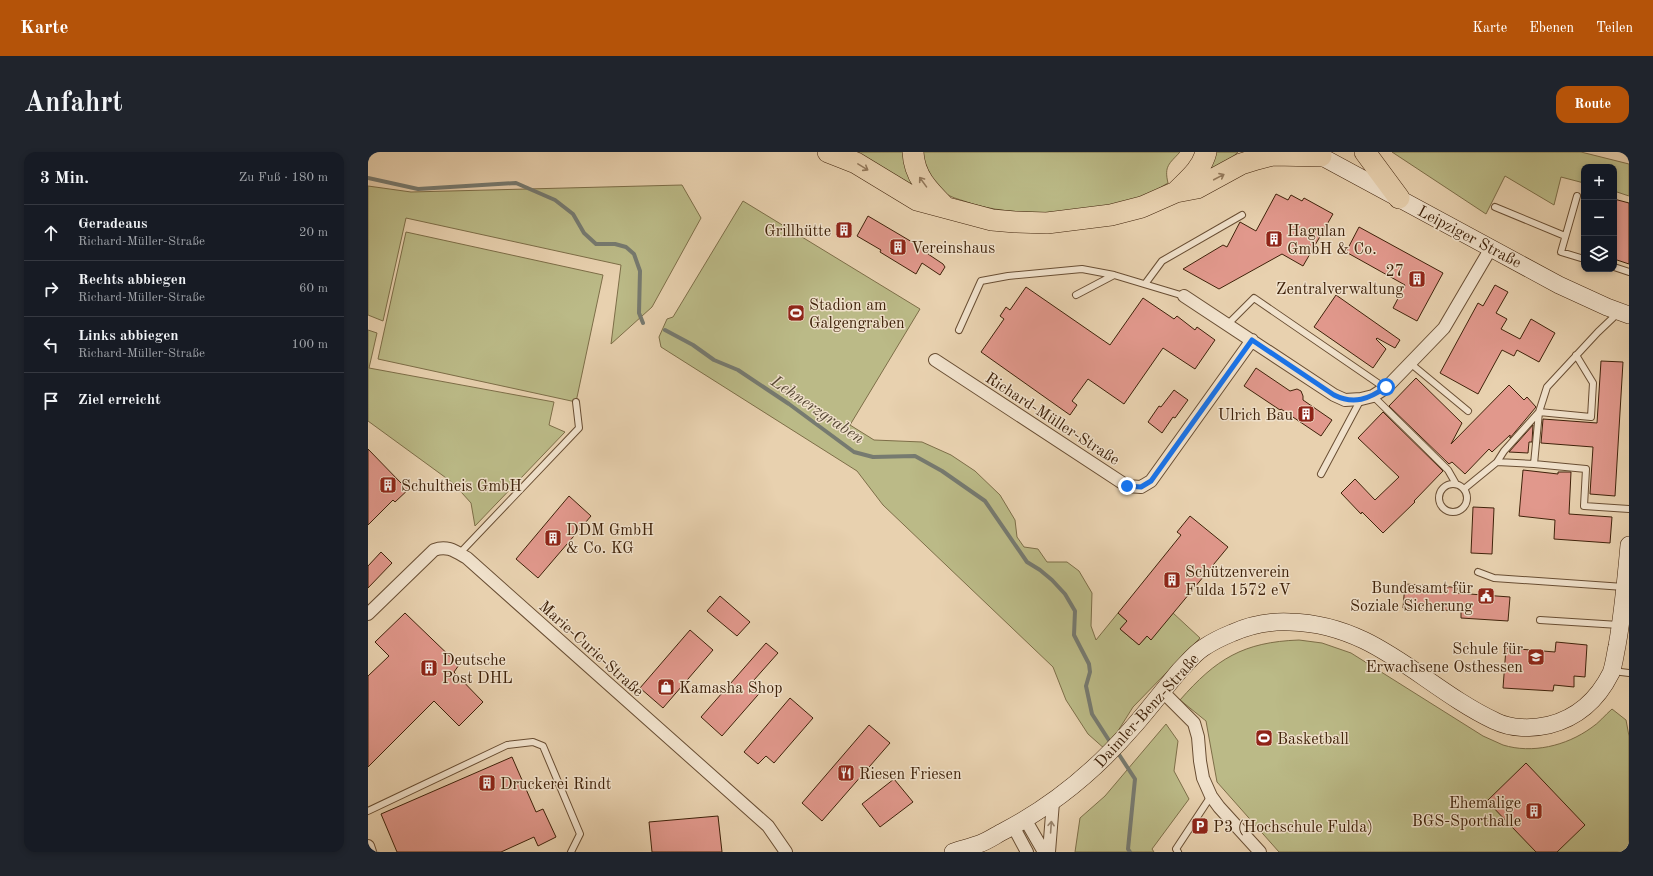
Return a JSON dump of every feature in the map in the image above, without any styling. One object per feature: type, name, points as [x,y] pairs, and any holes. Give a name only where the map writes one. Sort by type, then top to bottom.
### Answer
[{"type":"highway","points":[[828,152],[856,163],[917,200],[992,220],[1015,222],[1047,222],[1111,215],[1142,207],[1244,158],[1273,155],[1317,154]]},
{"type":"highway","points":[[913,152],[913,163],[918,176],[944,207]]},
{"type":"highway","points":[[1181,189],[1199,169],[1206,152]]},
{"type":"highway","points":[[1365,152],[1399,198]]},
{"type":"street","name":"Leipziger Straße","points":[[1317,154],[1582,297],[1624,314]]},
{"type":"street","points":[[1184,296],[1334,395],[1345,400],[1367,398],[1385,388],[1444,328],[1491,248]]},
{"type":"street","name":"Richard-Müller-Straße","points":[[935,360],[1127,486],[1141,487],[1151,481],[1252,340]]},
{"type":"street","name":"Daimler-Benz-Straße","points":[[953,852],[980,844],[1019,823],[1053,802],[1082,780],[1130,730],[1162,691],[1202,648],[1234,632],[1274,621],[1311,622],[1341,629],[1379,647],[1498,723],[1518,727],[1539,727],[1557,723],[1571,717],[1583,709],[1596,697],[1612,671],[1621,625],[1629,545]]},
{"type":"street","name":"Marie-Curie-Straße","points":[[368,614],[434,550],[442,547],[452,549],[478,568],[768,826],[786,852]]},
{"type":"street","points":[[1162,691],[1194,723],[1198,737],[1203,778],[1211,796],[1219,807],[1260,852]]},
{"type":"street","points":[[1049,852],[1053,802]]},
{"type":"street","points":[[1019,823],[1027,852]]},
{"type":"street","points":[[1019,823],[1044,852]]},
{"type":"street","points":[[368,846],[370,852]]},
{"type":"lane","points":[[1578,196],[1561,252],[1581,258]]},
{"type":"lane","points":[[1495,207],[1565,236]]},
{"type":"lane","points":[[1145,284],[1162,261],[1242,215]]},
{"type":"lane","points":[[959,330],[982,282],[1008,276],[1082,269],[1114,274],[1184,296]]},
{"type":"lane","points":[[1617,269],[1629,272]]},
{"type":"lane","points":[[1076,295],[1114,274]]},
{"type":"lane","points":[[1228,324],[1254,298],[1385,388]]},
{"type":"lane","points":[[1534,464],[1539,412],[1547,387],[1576,355],[1624,314]]},
{"type":"lane","points":[[1539,412],[1591,417],[1593,383],[1576,355]]},
{"type":"lane","points":[[1410,364],[1468,411]]},
{"type":"lane","points":[[1321,474],[1367,398],[1448,470],[1456,484],[1464,489],[1467,498],[1464,507],[1455,512],[1446,509],[1440,502],[1440,493],[1447,486],[1456,484]]},
{"type":"lane","points":[[459,554],[579,428],[576,402]]},
{"type":"lane","points":[[1464,489],[1497,462],[1504,451],[1539,412]]},
{"type":"lane","points":[[1497,462],[1586,469],[1584,506],[1629,509]]},
{"type":"lane","points":[[1440,515],[1446,509]]},
{"type":"lane","points":[[1478,572],[1494,578],[1626,587]]},
{"type":"lane","points":[[1540,620],[1621,625]]},
{"type":"lane","points":[[1612,671],[1629,673]]},
{"type":"lane","points":[[368,810],[507,745],[533,742],[543,746],[580,834],[571,852]]},
{"type":"lane","points":[[1178,852],[1176,849],[1211,796]]},
{"type":"shaded area","points":[[844,152],[906,152],[922,193]]},
{"type":"shaded area","points":[[921,152],[1180,152],[1168,166],[1168,183],[1150,194],[1130,201],[1083,210],[1032,212],[1007,211],[984,207],[949,196],[935,184],[927,170]]},
{"type":"shaded area","points":[[1212,152],[1238,152],[1221,168],[1202,172]]},
{"type":"shaded area","points":[[1392,152],[1581,152],[1629,164],[1629,196],[1617,192],[1617,164],[1581,164],[1581,182],[1561,177],[1554,205],[1505,176],[1486,214]]},
{"type":"shaded area","points":[[682,185],[701,218],[652,307],[611,344],[621,265],[406,218],[383,321],[368,315],[368,186],[411,192]]},
{"type":"shaded area","points":[[743,201],[920,309],[850,425],[874,440],[922,442],[951,455],[975,471],[1000,495],[1015,520],[1017,537],[1024,547],[1038,549],[1047,562],[1067,562],[1079,571],[1092,593],[1091,626],[1096,640],[1118,613],[1127,621],[1120,629],[1139,645],[1147,636],[1151,639],[1173,613],[1200,638],[1133,707],[1106,750],[1088,734],[1066,700],[1053,667],[883,505],[857,471],[661,347],[659,337],[667,319],[673,317]]},
{"type":"shaded area","points":[[406,232],[603,275],[576,402],[378,359]]},
{"type":"shaded area","points":[[368,330],[377,333],[369,368],[554,402],[549,425],[565,432],[475,526],[471,503],[453,483],[368,421]]},
{"type":"shaded area","points":[[1299,640],[1322,643],[1351,653],[1483,736],[1514,748],[1525,749],[1548,747],[1571,740],[1594,726],[1612,709],[1626,720],[1629,736],[1629,852],[1279,852],[1217,782],[1206,721],[1180,700],[1206,674],[1232,655],[1262,644]]},
{"type":"shaded area","points":[[1166,724],[1178,741],[1174,771],[1189,799],[1152,849],[1154,852],[1075,852],[1080,818],[1105,796]]},
{"type":"building","name":"Hagulan GmbH & Co.","points":[[1276,194],[1288,200],[1291,195],[1302,201],[1304,198],[1333,214],[1303,266],[1282,254],[1219,289],[1183,269],[1223,245],[1227,247],[1240,222],[1256,231]]},
{"type":"building","points":[[1617,200],[1629,203],[1629,264],[1617,260]]},
{"type":"building","name":"Vereinshaus","points":[[868,216],[929,252],[928,254],[945,267],[940,275],[922,263],[916,274],[880,252],[881,250],[857,236]]},
{"type":"building","name":"27 Zentralverwaltung","points":[[1359,227],[1443,273],[1417,321],[1393,308],[1405,285],[1346,252]]},
{"type":"building","points":[[1495,285],[1508,292],[1496,313],[1507,319],[1501,329],[1520,339],[1531,319],[1555,333],[1539,362],[1517,350],[1514,356],[1502,350],[1478,394],[1440,373],[1478,303],[1483,306]]},
{"type":"building","points":[[1026,287],[1110,345],[1143,298],[1174,319],[1177,316],[1195,330],[1197,327],[1215,340],[1195,369],[1163,348],[1124,404],[1088,379],[1072,401],[1077,405],[1070,415],[981,352],[1004,319],[1000,316],[1006,307],[1010,310]]},
{"type":"building","points":[[1336,295],[1400,340],[1395,348],[1377,338],[1376,339],[1386,349],[1373,368],[1314,327]]},
{"type":"building","points":[[1601,361],[1623,362],[1615,496],[1590,494],[1593,447],[1541,443],[1543,419],[1597,423]]},
{"type":"building","points":[[1256,368],[1290,391],[1297,389],[1301,391],[1303,400],[1332,420],[1321,436],[1244,386]]},
{"type":"building","points":[[1416,378],[1462,423],[1451,444],[1509,385],[1524,400],[1527,397],[1536,407],[1510,438],[1510,435],[1492,452],[1489,449],[1465,474],[1452,462],[1449,464],[1389,406]]},
{"type":"building","points":[[1174,390],[1188,400],[1175,418],[1173,417],[1162,433],[1148,422],[1159,406],[1161,407]]},
{"type":"building","points":[[1383,412],[1443,471],[1414,501],[1415,502],[1383,533],[1362,512],[1361,514],[1341,493],[1355,479],[1375,500],[1399,477],[1358,438]]},
{"type":"building","points":[[1533,425],[1532,442],[1529,442],[1528,453],[1509,452]]},
{"type":"building","name":"Schultheis GmbH","points":[[368,449],[401,483],[403,480],[411,487],[395,502],[393,500],[368,525]]},
{"type":"building","points":[[1523,470],[1558,474],[1558,472],[1571,472],[1569,514],[1612,517],[1610,543],[1554,539],[1555,520],[1519,516]]},
{"type":"building","name":"DDM GmbH & Co. KG","points":[[569,496],[591,516],[538,578],[516,559]]},
{"type":"building","points":[[1473,507],[1494,508],[1492,554],[1471,553]]},
{"type":"building","name":"Schützenverein Fulda 1572 eV","points":[[1190,516],[1228,547],[1151,640],[1147,636],[1139,645],[1120,629],[1127,621],[1118,613],[1181,535],[1177,532]]},
{"type":"building","points":[[381,552],[392,563],[368,588],[368,566]]},
{"type":"building","points":[[1405,584],[1451,587],[1457,588],[1456,593],[1510,597],[1508,621],[1461,618],[1461,611],[1403,608]]},
{"type":"building","points":[[720,596],[750,622],[737,636],[707,611]]},
{"type":"building","points":[[405,613],[459,665],[454,672],[483,702],[459,726],[434,701],[368,767],[368,676],[389,656],[375,642]]},
{"type":"building","points":[[690,630],[713,650],[663,708],[640,688]]},
{"type":"building","points":[[1556,642],[1587,645],[1585,677],[1574,676],[1574,687],[1554,685],[1553,691],[1503,688],[1506,648],[1555,652]]},
{"type":"building","points":[[766,643],[778,653],[754,680],[764,688],[722,736],[701,717]]},
{"type":"building","points":[[790,698],[813,718],[774,763],[766,756],[758,764],[744,752]]},
{"type":"building","name":"Riesen Friesen","points":[[869,725],[890,743],[822,821],[802,803]]},
{"type":"building","name":"Druckerei Rindt","points":[[512,757],[536,812],[543,809],[556,837],[538,846],[534,837],[501,852],[397,852],[381,814]]},
{"type":"building","name":"Ehemalige BGS-Sporthalle","points":[[1526,763],[1585,825],[1557,852],[1536,852],[1487,801]]},
{"type":"building","points":[[894,779],[913,802],[880,827],[862,804]]},
{"type":"building","points":[[718,816],[722,852],[652,852],[649,822]]},
{"type":"waterway","name":"Lehnerzgraben","points":[[368,178],[418,189],[516,183],[555,200],[573,214],[584,233],[596,244],[615,244],[626,247],[634,254],[640,271],[639,313],[643,323]]},
{"type":"waterway","name":"Lehnerzgraben","points":[[665,330],[693,345],[714,360],[738,370],[789,404],[854,452],[873,457],[915,456],[942,471],[985,501],[1027,562],[1052,580],[1065,594],[1075,611],[1074,635],[1089,664],[1090,672],[1086,686],[1092,714],[1112,745]]},
{"type":"waterway","name":"Lehnerzgraben","points":[[1116,750],[1135,779],[1128,849],[1130,852]]},
{"type":"place","name":"Grillhütte","points":[[844,230]]},
{"type":"place","name":"Hagulan GmbH & Co.","points":[[1274,239]]},
{"type":"place","name":"Vereinshaus","points":[[898,247]]},
{"type":"place","name":"27 Zentralverwaltung","points":[[1417,279]]},
{"type":"place","name":"Stadion am Galgengraben","points":[[796,313]]},
{"type":"place","name":"Ulrich Bau","points":[[1306,414]]},
{"type":"place","name":"Schultheis GmbH","points":[[388,485]]},
{"type":"place","name":"DDM GmbH & Co. KG","points":[[553,538]]},
{"type":"place","name":"Schützenverein Fulda 1572 eV","points":[[1172,580]]},
{"type":"place","name":"Bundesamt für Soziale Sicherung","points":[[1486,596]]},
{"type":"place","name":"Schule für Erwachsene Osthessen","points":[[1536,657]]},
{"type":"place","name":"Deutsche Post DHL","points":[[429,668]]},
{"type":"place","name":"Kamasha Shop","points":[[666,687]]},
{"type":"place","name":"Basketball","points":[[1264,738]]},
{"type":"place","name":"Riesen Friesen","points":[[846,773]]},
{"type":"place","name":"Druckerei Rindt","points":[[487,783]]},
{"type":"place","name":"Ehemalige BGS-Sporthalle","points":[[1534,811]]},
{"type":"place","name":"P3 (Hochschule Fulda)","points":[[1200,826]]},
{"type":"route","points":[[1127,486],[1141,487],[1151,481],[1252,340],[1334,395],[1345,400],[1361,399],[1373,396],[1386,387]]}]
